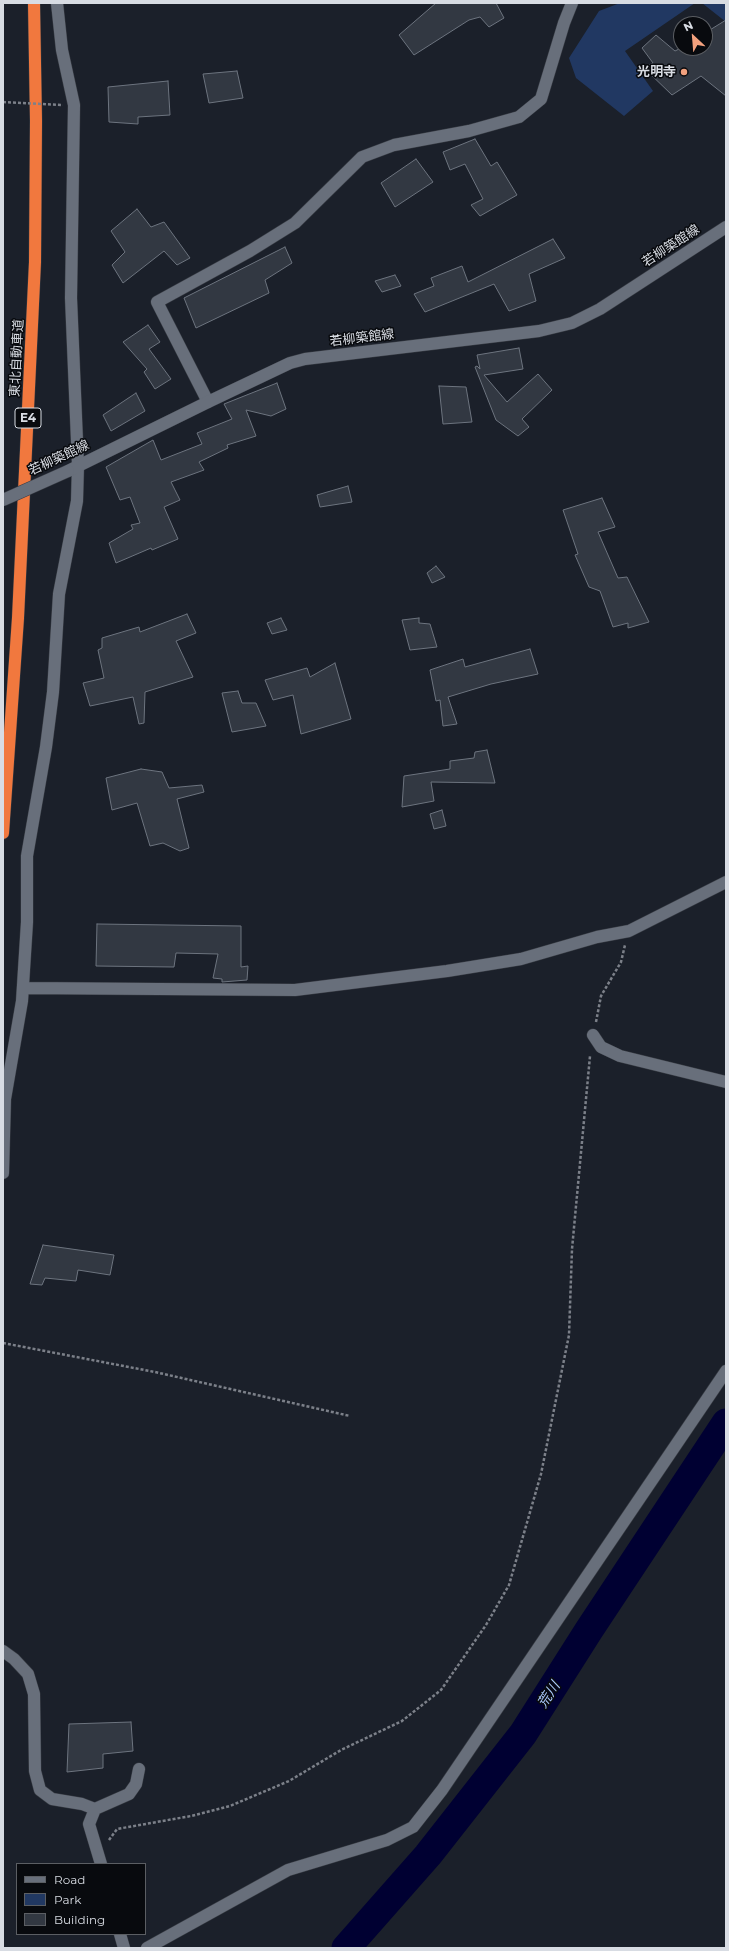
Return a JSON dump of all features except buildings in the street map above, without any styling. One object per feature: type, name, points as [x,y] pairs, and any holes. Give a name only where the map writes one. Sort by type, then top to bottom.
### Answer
[{"type":"highway","name":"東北自動車道","points":[[3,833],[18,618],[35,262],[36,120],[34,3]]},
{"type":"street","points":[[3,1173],[5,1100],[23,988],[27,922],[27,856],[46,748],[53,692],[59,594],[77,501],[73,468],[71,298],[74,105],[62,50],[57,3]]},
{"type":"street","points":[[208,402],[157,302],[250,252],[295,223],[362,157],[394,145],[469,131],[519,117],[541,100],[564,23],[572,3]]},
{"type":"street","name":"若柳築館線","points":[[3,500],[73,468],[290,363],[305,359],[539,331],[572,322],[600,309],[726,227]]},
{"type":"street","points":[[23,988],[295,990],[447,971],[521,959],[598,937],[629,931],[726,882]]},
{"type":"street","points":[[593,1035],[601,1047],[620,1056],[726,1082]]},
{"type":"street","points":[[147,1948],[288,1870],[387,1840],[413,1827],[442,1790],[726,1371]]},
{"type":"street","points":[[3,1651],[14,1659],[28,1674],[34,1694],[35,1771],[40,1790],[52,1799],[82,1804],[96,1809]]},
{"type":"street","points":[[101,1863],[89,1824],[96,1809],[129,1794],[136,1784],[139,1769]]},
{"type":"street","points":[[120,1935],[124,1948]]},
{"type":"path","points":[[3,102],[63,105]]},
{"type":"path","points":[[108,1844],[110,1838],[117,1829],[191,1816],[237,1803],[289,1781],[341,1750],[402,1721],[441,1690],[486,1625],[509,1585],[541,1474],[569,1335],[572,1241],[593,1035],[601,996],[621,962],[629,931]]},
{"type":"path","points":[[3,1343],[155,1372],[350,1416]]},
{"type":"green space","points":[[620,3],[695,3],[676,16],[673,16],[673,18],[625,51],[653,91],[624,116],[576,78],[569,58],[599,11]]},
{"type":"green space","points":[[702,3],[726,3],[726,22]]},
{"type":"waterway","name":"荒川","points":[[346,1948],[428,1855],[523,1734],[589,1630],[726,1423]]},
{"type":"place","name":"光明寺","points":[[684,72]]}]
